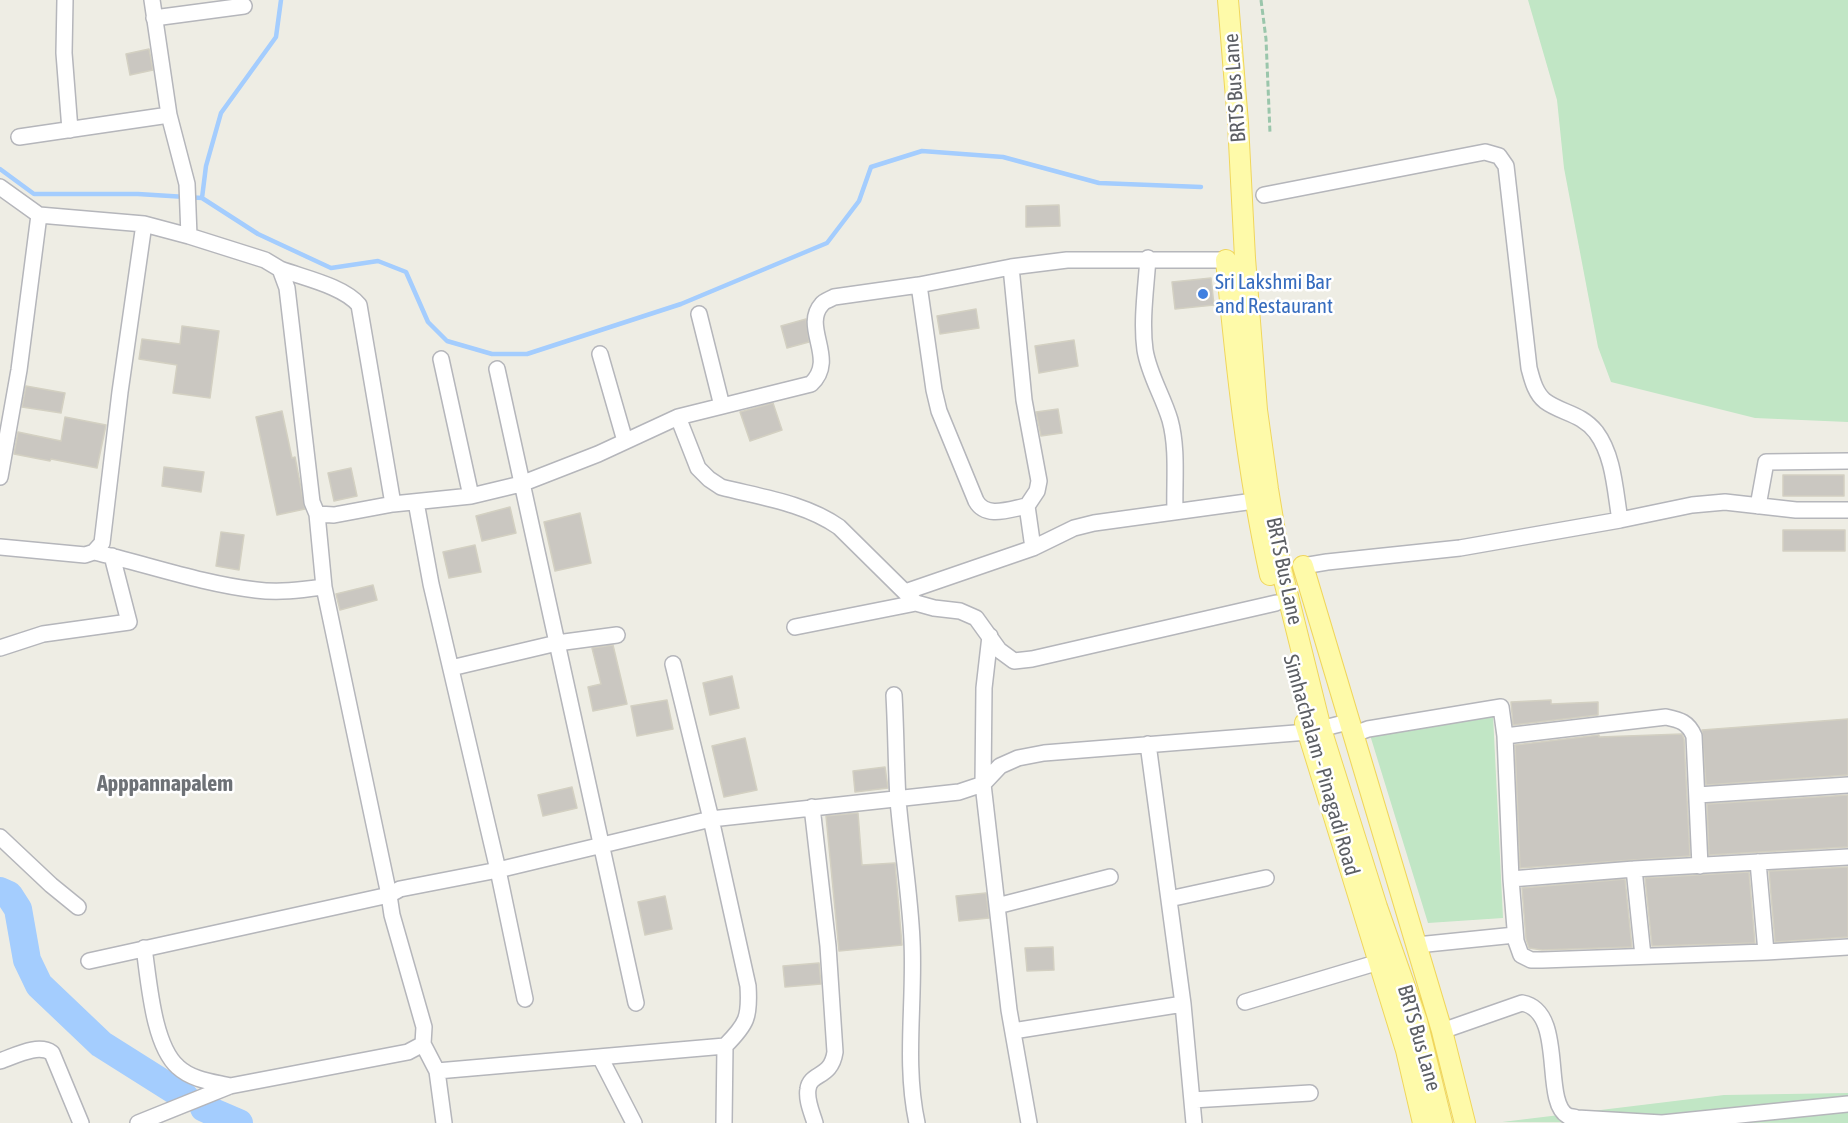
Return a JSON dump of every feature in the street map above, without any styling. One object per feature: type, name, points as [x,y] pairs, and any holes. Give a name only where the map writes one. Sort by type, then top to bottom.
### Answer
[{"type":"main road","name":"BRTS Bus Lane","points":[[1228,0],[1257,410],[1281,568],[1314,730],[1417,1021],[1442,1123]]},
{"type":"main road","name":"Simhachalam - Pinagadi Road","points":[[1226,260],[1238,383],[1254,501],[1276,603],[1406,1050],[1422,1123]]},
{"type":"main road","name":"Simhachalam - Pinagadi Road","points":[[1304,566],[1350,728],[1442,1031],[1465,1123]]},
{"type":"street","points":[[65,0],[64,53],[70,130]]},
{"type":"street","points":[[152,0],[169,115],[187,184],[189,236]]},
{"type":"street","points":[[154,18],[244,6]]},
{"type":"street","points":[[18,137],[169,115]]},
{"type":"street","points":[[1264,195],[1485,152],[1499,156],[1506,166],[1528,368],[1535,389],[1545,401],[1579,416],[1595,432],[1609,457],[1620,520]]},
{"type":"street","points":[[0,187],[39,214],[144,224],[189,236],[265,260],[280,269],[353,298],[359,305],[393,504]]},
{"type":"street","points":[[0,477],[19,370],[39,214]]},
{"type":"street","points":[[0,547],[85,555],[94,552],[102,543],[120,392],[144,224]]},
{"type":"street","points":[[317,514],[334,515],[393,504],[471,496],[521,484],[598,454],[678,417],[811,384],[818,377],[822,367],[814,319],[822,304],[834,297],[919,285],[1011,267],[1067,260],[1148,258],[1226,260]]},
{"type":"street","points":[[1148,258],[1144,323],[1145,351],[1170,420],[1174,448],[1175,512]]},
{"type":"street","points":[[1011,267],[1024,400],[1039,481],[1027,506],[1033,548]]},
{"type":"street","points":[[280,269],[287,288],[312,501],[317,514],[324,587],[392,915],[424,1027],[423,1044],[437,1071],[444,1123]]},
{"type":"street","points":[[919,285],[939,411],[976,501],[980,507],[990,512],[1027,506]]},
{"type":"street","points":[[699,314],[722,406]]},
{"type":"street","points":[[600,354],[625,441]]},
{"type":"street","points":[[441,359],[471,496]]},
{"type":"street","points":[[497,369],[636,1003]]},
{"type":"street","points":[[678,417],[698,468],[709,479],[721,487],[825,517],[839,527],[911,597],[934,608],[960,611],[976,618],[999,650],[1008,658],[1021,661],[1276,603]]},
{"type":"street","points":[[1758,506],[1766,462],[1848,461]]},
{"type":"street","points":[[795,627],[911,597],[1033,548],[1074,528],[1094,523],[1254,501]]},
{"type":"street","points":[[416,502],[431,584],[498,870],[525,999]]},
{"type":"street","points":[[1304,566],[1460,548],[1692,505],[1725,502],[1796,510],[1848,510]]},
{"type":"street","points":[[94,552],[256,591],[288,592],[324,587]]},
{"type":"street","points":[[0,648],[43,634],[129,622],[112,556]]},
{"type":"street","points":[[451,668],[557,643],[617,635]]},
{"type":"street","points":[[990,636],[984,688],[983,784],[1013,1031],[1029,1123]]},
{"type":"street","points":[[437,1071],[725,1046],[743,1027],[749,1006],[748,986],[711,819],[673,664]]},
{"type":"street","points":[[894,695],[898,800],[912,938],[914,990],[910,1068],[911,1097],[917,1123]]},
{"type":"street","points":[[89,961],[389,895],[400,889],[498,870],[711,819],[959,792],[983,784],[1000,766],[1018,758],[1044,753],[1314,730],[1368,729],[1501,707],[1505,736],[1515,935],[1521,955],[1531,960],[1848,947]]},
{"type":"street","points":[[1505,736],[1666,717],[1679,719],[1689,725],[1694,736],[1700,866]]},
{"type":"street","points":[[1148,744],[1183,1004],[1194,1123]]},
{"type":"street","points":[[1698,795],[1848,785]]},
{"type":"street","points":[[812,807],[828,946],[835,1052],[833,1063],[828,1070],[811,1081],[808,1089],[808,1100],[815,1123]]},
{"type":"street","points":[[0,837],[78,907]]},
{"type":"street","points":[[1511,879],[1634,869],[1848,857]]},
{"type":"street","points":[[1758,862],[1766,952]]},
{"type":"street","points":[[1634,869],[1643,956]]},
{"type":"street","points":[[997,906],[1110,877]]},
{"type":"street","points":[[1169,899],[1266,878]]},
{"type":"street","points":[[1417,945],[1515,935]]},
{"type":"street","points":[[144,948],[159,1038],[168,1054],[178,1068],[199,1079],[230,1086]]},
{"type":"street","points":[[1245,1002],[1379,962]]},
{"type":"street","points":[[1442,1031],[1522,1003],[1532,1005],[1541,1013],[1547,1028],[1559,1104],[1566,1115],[1577,1118],[1662,1123],[1848,1104]]},
{"type":"street","points":[[1013,1031],[1183,1004]]},
{"type":"street","points":[[138,1123],[162,1118],[230,1086],[408,1052],[423,1044]]},
{"type":"street","points":[[724,1123],[725,1046]]},
{"type":"street","points":[[0,1061],[38,1049],[46,1049],[52,1053],[81,1123]]},
{"type":"street","points":[[600,1057],[634,1123]]},
{"type":"street","points":[[1192,1100],[1310,1093]]},
{"type":"path","points":[[1261,0],[1266,39],[1270,133]]},
{"type":"green space","points":[[1528,0],[1848,0],[1848,422],[1755,418],[1611,382],[1598,347],[1564,168],[1557,100]]},
{"type":"green space","points":[[1493,715],[1503,918],[1428,923],[1370,735]]},
{"type":"green space","points":[[1848,1093],[1848,1123],[1502,1122],[1724,1095]]},
{"type":"building","points":[[149,49],[153,70],[130,75],[126,54]]},
{"type":"building","points":[[1059,205],[1060,226],[1026,227],[1026,206]]},
{"type":"building","points":[[1211,278],[1214,305],[1175,309],[1172,282]]},
{"type":"building","points":[[976,309],[979,328],[940,334],[937,316]]},
{"type":"building","points":[[806,319],[809,342],[787,348],[781,326]]},
{"type":"building","points":[[182,326],[219,331],[210,398],[173,393],[177,365],[139,359],[142,339],[180,344]]},
{"type":"building","points":[[1074,340],[1078,366],[1039,373],[1035,346]]},
{"type":"building","points":[[26,386],[65,393],[61,413],[22,407]]},
{"type":"building","points":[[773,403],[782,430],[750,441],[740,412]]},
{"type":"building","points":[[1058,409],[1062,433],[1041,436],[1036,412]]},
{"type":"building","points":[[282,411],[292,458],[295,457],[305,509],[277,515],[256,417]]},
{"type":"building","points":[[65,417],[106,425],[97,468],[14,454],[18,432],[61,441]]},
{"type":"building","points":[[164,467],[204,472],[201,492],[162,486]]},
{"type":"building","points":[[351,468],[357,496],[334,501],[328,473]]},
{"type":"building","points":[[1783,475],[1844,475],[1844,496],[1783,496]]},
{"type":"building","points":[[510,507],[516,533],[482,541],[476,516]]},
{"type":"building","points":[[580,513],[591,563],[555,571],[544,522]]},
{"type":"building","points":[[1783,530],[1845,530],[1845,551],[1783,551]]},
{"type":"building","points":[[221,532],[244,535],[239,570],[216,566]]},
{"type":"building","points":[[475,545],[481,572],[449,578],[443,552]]},
{"type":"building","points":[[373,585],[377,600],[340,610],[336,594]]},
{"type":"building","points":[[613,645],[627,704],[593,711],[588,687],[601,684],[592,648]]},
{"type":"building","points":[[732,676],[739,708],[710,715],[703,683]]},
{"type":"building","points":[[667,700],[673,729],[637,736],[631,706]]},
{"type":"building","points":[[1551,700],[1551,704],[1598,702],[1598,715],[1513,725],[1511,702]]},
{"type":"building","points":[[1848,719],[1848,775],[1706,785],[1702,730]]},
{"type":"building","points":[[1682,734],[1690,856],[1520,868],[1515,745],[1599,735],[1599,737]]},
{"type":"building","points":[[745,738],[757,790],[724,797],[712,746]]},
{"type":"building","points":[[885,767],[888,788],[855,792],[853,771]]},
{"type":"building","points":[[572,787],[577,808],[543,816],[538,795]]},
{"type":"building","points":[[1848,795],[1848,847],[1709,855],[1707,804]]},
{"type":"building","points":[[858,813],[862,865],[895,863],[902,945],[839,951],[826,816]]},
{"type":"building","points":[[1848,867],[1848,937],[1775,942],[1769,871]]},
{"type":"building","points":[[1749,872],[1755,943],[1652,946],[1645,878]]},
{"type":"building","points":[[1625,879],[1632,947],[1542,950],[1529,948],[1526,939],[1522,888]]},
{"type":"building","points":[[986,893],[989,918],[959,921],[956,896]]},
{"type":"building","points":[[665,896],[672,929],[645,935],[638,902]]},
{"type":"building","points":[[1053,947],[1054,970],[1027,971],[1025,948]]},
{"type":"building","points":[[819,963],[821,984],[785,987],[783,966]]},
{"type":"waterway","points":[[202,198],[206,166],[221,113],[276,37],[281,0]]},
{"type":"waterway","points":[[0,169],[34,194],[138,194],[202,198],[258,234],[331,268],[378,261],[406,272],[428,322],[447,341],[492,354],[527,354],[681,304],[827,243],[859,201],[871,167],[922,151],[1003,157],[1099,183],[1201,187]]},
{"type":"waterway","points":[[0,891],[9,895],[18,909],[27,960],[39,985],[101,1044],[185,1097]]},
{"type":"waterway","points":[[0,900],[9,895]]},
{"type":"waterway","points":[[204,1108],[239,1123]]},
{"type":"place","name":"Sri Lakshmi Bar and Restaurant","points":[[1203,294]]},
{"type":"district","name":"Apppannapalem","points":[[165,784]]}]
